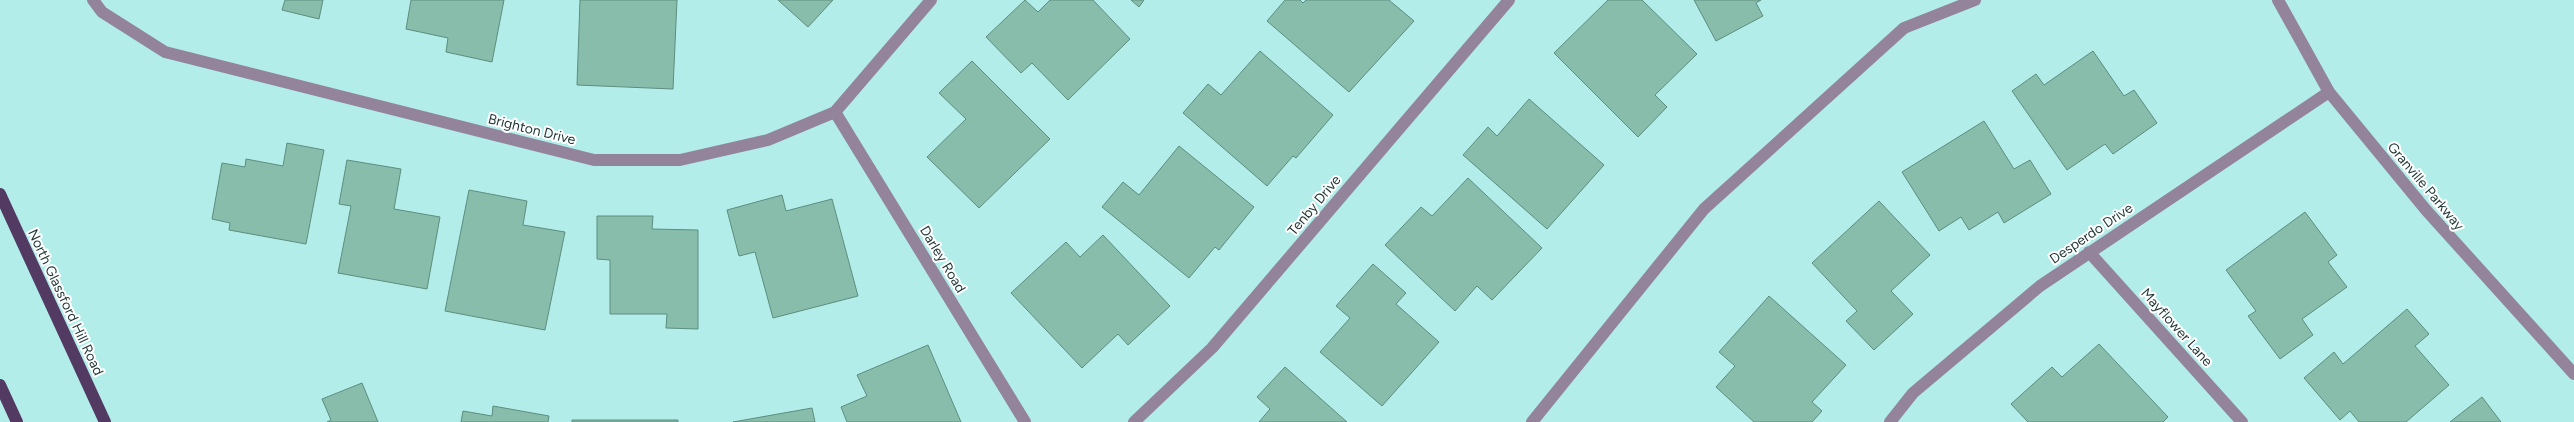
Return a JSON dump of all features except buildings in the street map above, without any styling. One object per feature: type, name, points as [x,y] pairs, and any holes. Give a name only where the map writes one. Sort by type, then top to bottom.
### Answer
[{"type":"main road","name":"North Glassford Hill Road","points":[[0,194],[105,422]]},
{"type":"main road","points":[[0,385],[17,422]]},
{"type":"street","name":"Brighton Drive","points":[[93,0],[102,12],[165,52],[594,160],[680,160],[768,140],[835,112],[931,0]]},
{"type":"street","name":"Tenby Drive","points":[[1134,422],[1212,348],[1509,0]]},
{"type":"street","points":[[1532,422],[1704,209],[1904,28],[1975,0]]},
{"type":"street","name":"Granville Parkway","points":[[2278,0],[2329,92],[2426,210],[2574,374]]},
{"type":"street","name":"Desperdo Drive","points":[[1890,422],[1913,393],[2040,286],[2329,92]]},
{"type":"street","name":"Darley Road","points":[[835,112],[1025,422]]},
{"type":"street","name":"Mayflower Lane","points":[[2089,252],[2242,422]]}]
